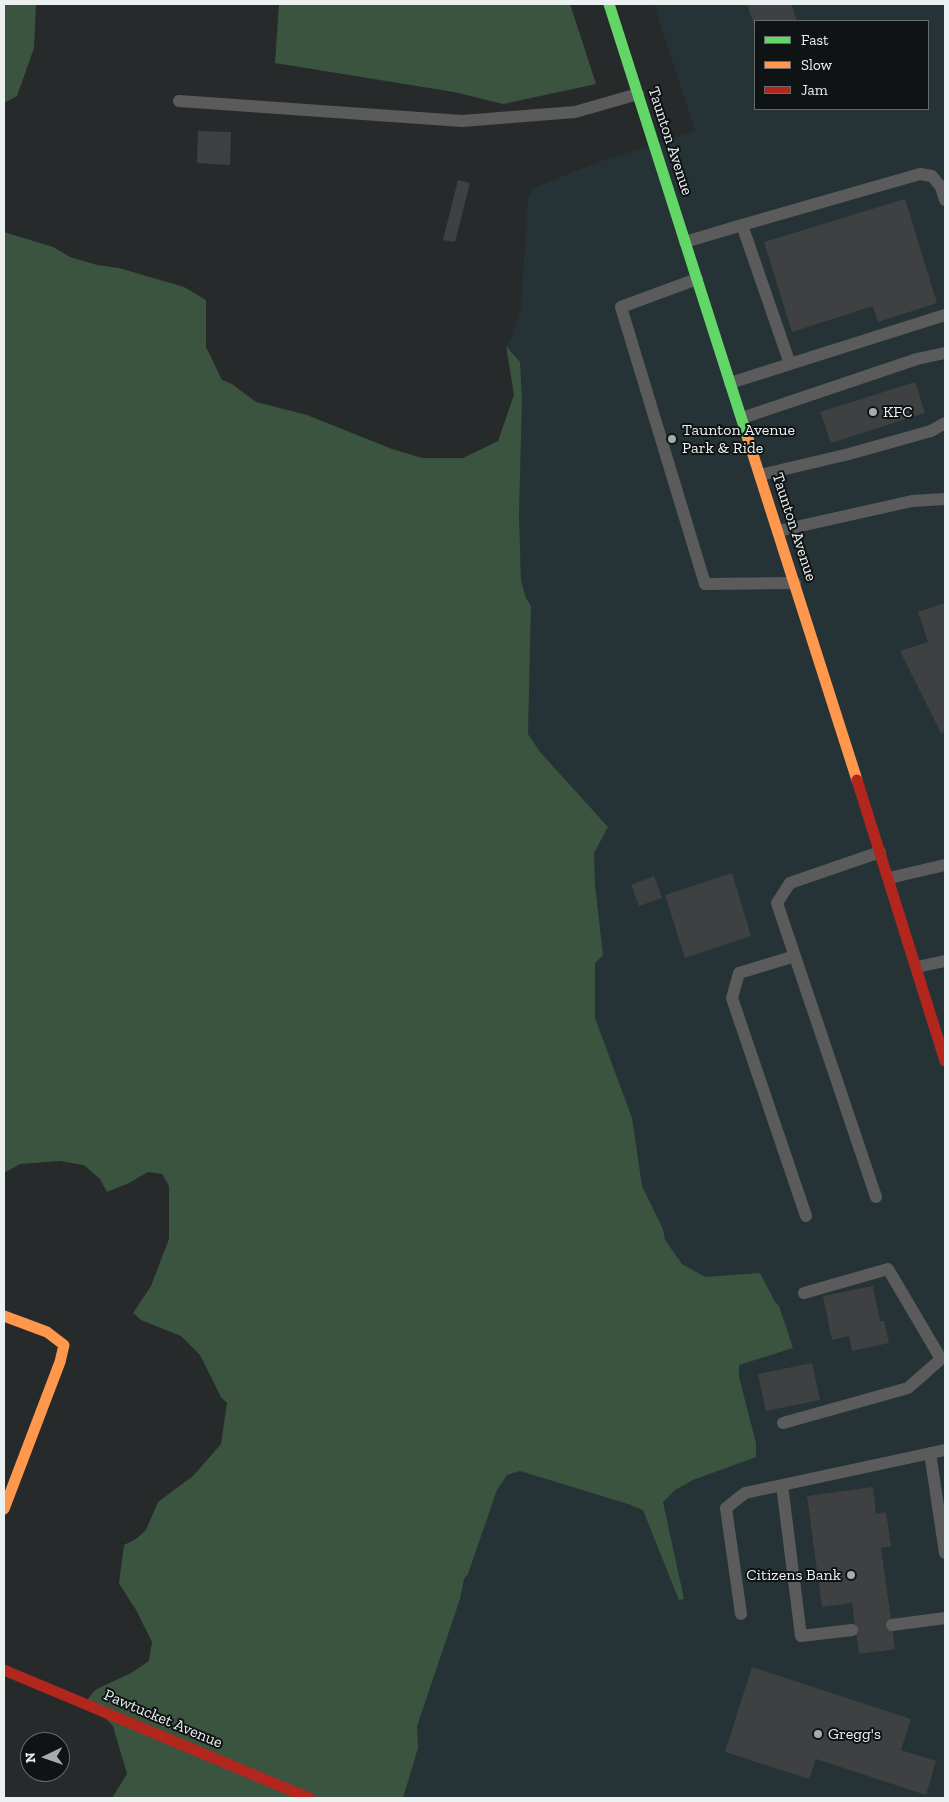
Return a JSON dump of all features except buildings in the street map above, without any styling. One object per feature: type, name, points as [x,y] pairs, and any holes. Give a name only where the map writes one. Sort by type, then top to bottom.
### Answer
[{"type":"main road","name":"Taunton Avenue","points":[[609,4],[889,878],[945,1061]]},
{"type":"main road","points":[[4,1316],[47,1332],[64,1345],[60,1362],[4,1509]]},
{"type":"main road","name":"Pawtucket Avenue","points":[[4,1670],[309,1798]]},
{"type":"lane","points":[[179,101],[462,121],[575,112],[638,94]]},
{"type":"lane","points":[[685,242],[920,174],[932,176],[941,187],[945,200]]},
{"type":"lane","points":[[742,225],[790,364]]},
{"type":"lane","points":[[697,280],[621,307],[704,584],[795,583]]},
{"type":"lane","points":[[730,382],[945,316]]},
{"type":"lane","points":[[742,418],[917,359],[945,352]]},
{"type":"lane","points":[[760,475],[849,454],[931,431],[945,423]]},
{"type":"lane","points":[[778,531],[912,501],[945,499]]},
{"type":"lane","points":[[876,1197],[777,903],[790,883],[880,852]]},
{"type":"lane","points":[[889,878],[945,866]]},
{"type":"lane","points":[[795,956],[739,973],[732,998],[806,1216]]},
{"type":"lane","points":[[917,967],[945,961]]},
{"type":"lane","points":[[783,1423],[908,1388],[943,1359],[888,1270],[804,1293]]},
{"type":"lane","points":[[741,1614],[726,1508],[745,1493],[945,1450]]},
{"type":"lane","points":[[930,1453],[945,1552]]},
{"type":"lane","points":[[782,1485],[801,1636],[852,1630]]},
{"type":"lane","points":[[892,1625],[945,1618]]},
{"type":"shaded area","points":[[654,4],[945,4],[945,1798],[381,1798],[460,1599],[464,1579],[468,1574],[497,1490],[507,1475],[539,751],[528,734],[531,606],[526,598],[521,581],[519,516],[522,399],[520,362],[506,346],[512,336],[521,308],[528,199],[533,188],[599,162],[695,131]]},
{"type":"green space","points":[[4,4],[36,4],[34,48],[17,96],[4,103]]},
{"type":"green space","points":[[279,4],[570,4],[596,84],[503,104],[454,92],[275,63]]},
{"type":"green space","points":[[4,232],[53,247],[70,257],[97,265],[119,268],[184,287],[206,300],[206,347],[222,380],[232,384],[256,402],[307,415],[392,449],[422,458],[463,458],[498,441],[514,395],[506,346],[520,362],[522,399],[519,516],[521,581],[526,598],[531,606],[528,734],[540,752],[608,827],[594,853],[595,885],[603,955],[595,963],[595,1018],[632,1118],[642,1186],[663,1229],[665,1240],[682,1264],[705,1277],[760,1273],[779,1306],[793,1348],[739,1365],[739,1377],[756,1443],[756,1457],[693,1480],[675,1490],[663,1502],[684,1599],[679,1600],[643,1510],[520,1471],[507,1475],[497,1490],[468,1574],[464,1579],[460,1599],[417,1726],[418,1748],[403,1798],[112,1798],[127,1774],[113,1726],[87,1700],[95,1690],[131,1673],[149,1661],[152,1642],[135,1608],[119,1583],[124,1545],[136,1539],[146,1530],[158,1502],[193,1476],[221,1444],[227,1403],[221,1397],[200,1355],[181,1336],[141,1320],[133,1313],[151,1286],[169,1239],[169,1186],[162,1174],[148,1172],[129,1183],[107,1192],[100,1179],[84,1165],[60,1161],[20,1164],[4,1173]]},
{"type":"traffic: fast","points":[[609,4],[748,439]]},
{"type":"traffic: slow","points":[[748,439],[857,780]]},
{"type":"traffic: slow","points":[[4,1316],[47,1332],[64,1345],[60,1362],[4,1509]]},
{"type":"traffic: jam","points":[[857,780],[945,1061]]},
{"type":"traffic: jam","points":[[4,1670],[309,1798]]},
{"type":"place","name":"KFC","points":[[873,412]]},
{"type":"place","name":"Taunton Avenue Park & Ride","points":[[672,439]]},
{"type":"place","name":"Citizens Bank","points":[[851,1575]]},
{"type":"place","name":"Gregg's","points":[[818,1734]]}]
